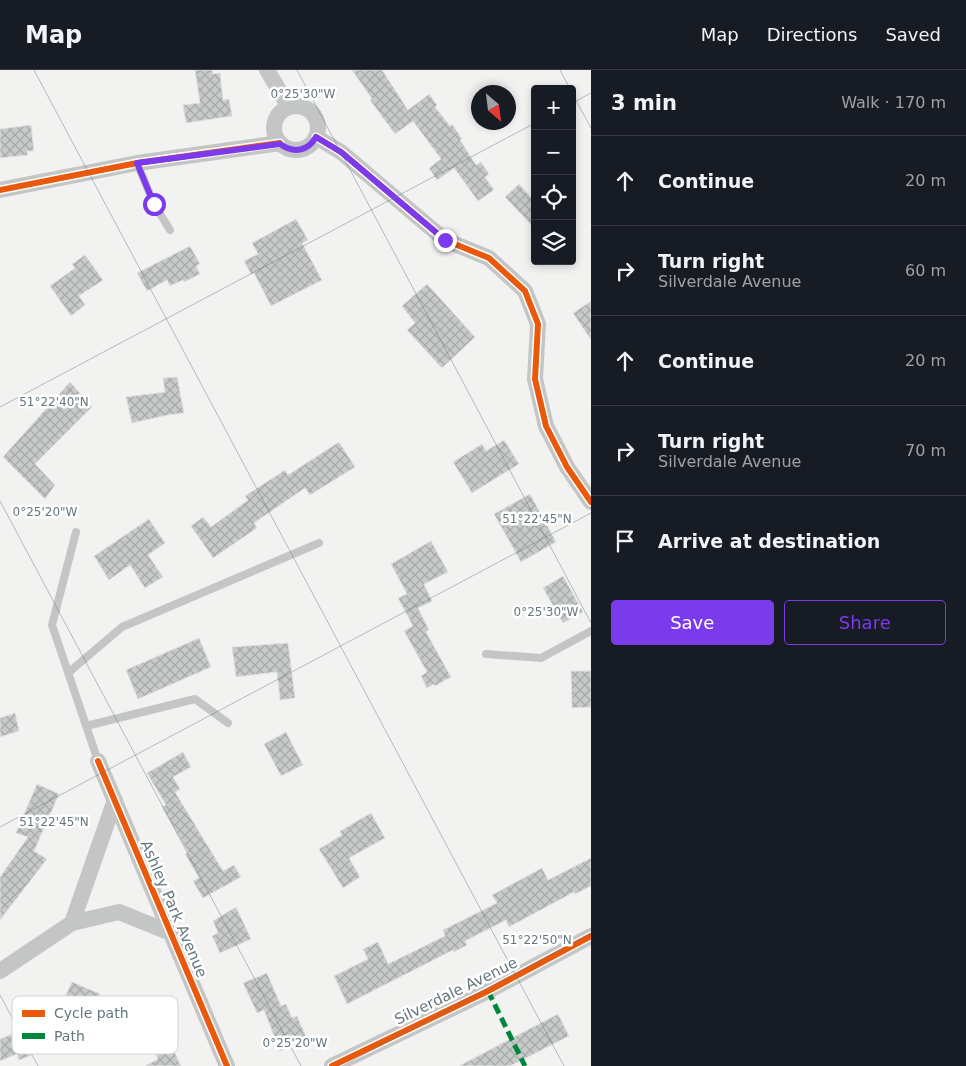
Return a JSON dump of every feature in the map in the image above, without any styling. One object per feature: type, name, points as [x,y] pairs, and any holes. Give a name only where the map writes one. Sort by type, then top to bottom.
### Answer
[{"type":"street","points":[[267,70],[289,107]]},
{"type":"street","points":[[0,190],[137,163],[280,144],[293,150],[300,150],[313,143],[316,137],[318,123],[310,111],[303,107],[289,107],[278,116],[274,130],[280,144]]},
{"type":"street","points":[[316,137],[341,152],[445,240],[488,258],[525,291],[538,324],[535,379],[546,426],[567,467],[591,502]]},
{"type":"street","name":"Ashley Park Avenue","points":[[98,761],[227,1066]]},
{"type":"street","points":[[72,924],[115,800]]},
{"type":"street","name":"Ashley Park Avenue","points":[[0,971],[72,924],[119,912],[171,932]]},
{"type":"street","name":"Silverdale Avenue","points":[[332,1066],[488,991],[591,936]]},
{"type":"lane","points":[[137,163],[154,204],[170,230]]},
{"type":"lane","points":[[76,532],[52,625],[98,761]]},
{"type":"lane","points":[[68,673],[122,627],[319,542]]},
{"type":"lane","points":[[486,654],[541,658],[591,631]]},
{"type":"lane","points":[[86,726],[195,700],[228,723]]},
{"type":"building","points":[[195,70],[212,70],[213,74],[220,73],[223,100],[229,99],[232,116],[186,123],[183,105],[200,103]]},
{"type":"building","points":[[352,70],[382,70],[408,110],[429,94],[437,105],[435,107],[450,126],[452,124],[462,139],[460,140],[476,165],[481,162],[489,174],[485,177],[494,190],[478,201],[454,168],[437,180],[429,168],[441,159],[413,121],[395,134],[370,100],[372,99]]},
{"type":"building","points":[[31,125],[34,151],[27,151],[28,155],[0,158],[0,129]]},
{"type":"building","points":[[519,184],[531,198],[531,225],[505,197]]},
{"type":"building","points":[[296,219],[308,240],[302,243],[322,280],[271,306],[254,273],[251,274],[244,261],[258,254],[252,243]]},
{"type":"building","points":[[190,246],[200,264],[196,266],[200,274],[170,286],[167,280],[147,291],[137,273]]},
{"type":"building","points":[[85,255],[103,280],[79,296],[85,305],[71,316],[50,286],[75,268],[72,264]]},
{"type":"building","points":[[427,284],[475,337],[442,368],[407,330],[415,323],[402,306]]},
{"type":"building","points":[[591,301],[591,340],[573,313]]},
{"type":"building","points":[[177,377],[184,413],[132,423],[126,397],[165,392],[163,378]]},
{"type":"building","points":[[70,382],[92,407],[35,464],[55,485],[45,499],[3,457]]},
{"type":"building","points":[[504,440],[519,464],[472,493],[453,462],[482,444],[486,451]]},
{"type":"building","points":[[339,442],[355,467],[310,495],[305,488],[254,523],[257,528],[213,558],[191,526],[203,517],[211,527],[248,500],[245,496],[285,470],[288,475]]},
{"type":"building","points":[[530,494],[556,542],[521,562],[494,514]]},
{"type":"building","points":[[149,519],[165,543],[148,555],[163,577],[145,588],[130,565],[109,580],[94,556]]},
{"type":"building","points":[[431,541],[448,572],[424,584],[432,601],[418,608],[429,630],[426,632],[451,677],[435,686],[434,684],[427,688],[421,676],[427,672],[404,631],[413,626],[398,598],[407,594],[391,564]]},
{"type":"building","points":[[563,576],[583,612],[563,623],[543,588]]},
{"type":"building","points":[[199,638],[211,667],[138,699],[126,670]]},
{"type":"building","points":[[288,643],[295,698],[280,700],[277,672],[236,677],[232,647]]},
{"type":"building","points":[[571,671],[591,671],[591,707],[572,708]]},
{"type":"building","points":[[15,713],[19,731],[0,737],[0,718]]},
{"type":"building","points":[[286,732],[303,765],[281,776],[264,744]]},
{"type":"building","points":[[183,752],[191,767],[173,777],[180,789],[175,792],[223,871],[234,865],[241,877],[203,898],[193,881],[199,878],[185,854],[188,852],[162,807],[166,805],[147,773]]},
{"type":"building","points":[[37,784],[59,794],[34,851],[47,859],[0,920],[0,877],[28,837],[16,833]]},
{"type":"building","points":[[371,813],[385,838],[349,858],[360,877],[343,888],[319,849],[342,835],[340,831]]},
{"type":"building","points":[[591,858],[591,886],[575,894],[574,892],[509,927],[506,920],[465,941],[467,945],[454,952],[453,950],[347,1004],[334,976],[368,959],[363,949],[378,942],[388,964],[445,936],[443,930],[497,903],[492,895],[542,868],[548,880]]},
{"type":"building","points":[[236,907],[251,939],[220,953],[212,936],[218,933],[213,921]]},
{"type":"building","points":[[267,973],[281,1006],[286,1004],[292,1018],[297,1016],[307,1039],[280,1051],[264,1010],[257,1013],[243,983]]},
{"type":"building","points":[[72,982],[100,994],[99,996],[65,996]]},
{"type":"building","points":[[558,1014],[569,1036],[510,1066],[459,1066]]},
{"type":"building","points":[[12,1034],[12,1054],[17,1054],[0,1061],[0,1039]]},
{"type":"building","points":[[17,1054],[32,1054],[32,1055],[19,1060]]},
{"type":"building","points":[[156,1054],[175,1054],[181,1066],[145,1066],[158,1059]]},
{"type":"marked path","points":[[488,991],[525,1066]]},
{"type":"cycle path","points":[[316,137],[341,152],[445,240],[489,258],[525,291],[538,324],[535,379],[546,426],[567,467],[591,502]]},
{"type":"cycle path","points":[[0,190],[137,163],[280,143]]},
{"type":"cycle path","points":[[98,761],[227,1066]]},
{"type":"cycle path","points":[[332,1066],[488,991],[591,936]]},
{"type":"route","points":[[154,204],[137,163],[280,144],[286,148],[300,150],[307,148],[316,137],[341,152],[445,240]]}]
